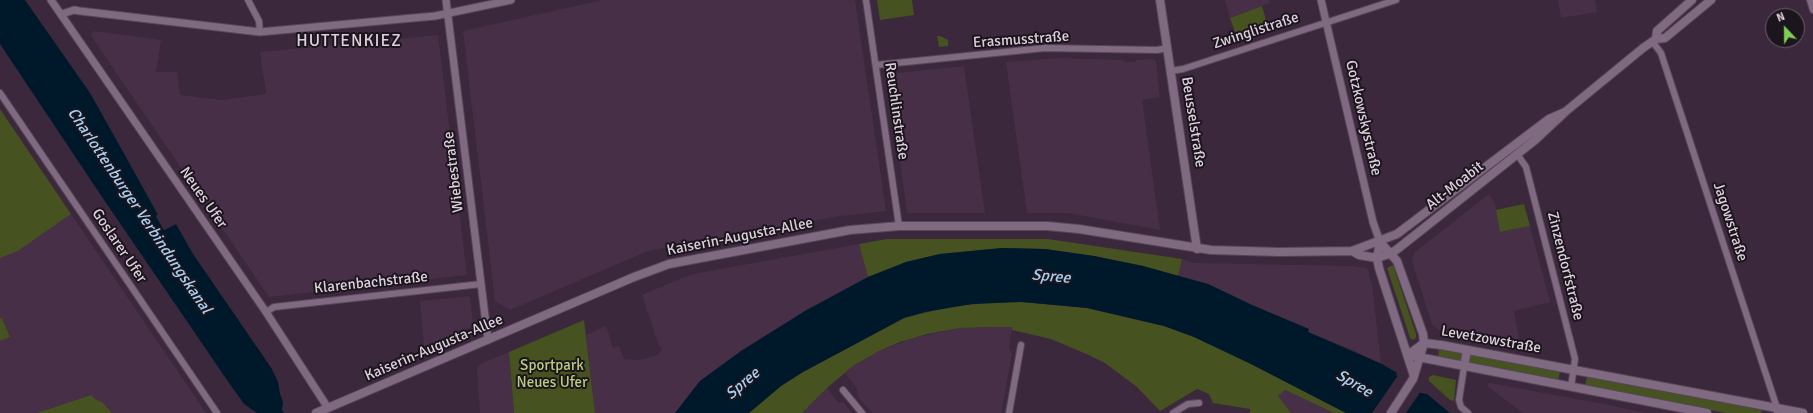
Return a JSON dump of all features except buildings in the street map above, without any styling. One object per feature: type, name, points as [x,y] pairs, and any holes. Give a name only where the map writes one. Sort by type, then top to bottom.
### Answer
[{"type":"main road","name":"Beusselstraße","points":[[1160,0],[1197,249]]},
{"type":"main road","name":"Alt-Moabit","points":[[1654,40],[1657,31],[1692,0]]},
{"type":"main road","name":"Alt-Moabit","points":[[1352,251],[1359,256],[1377,258],[1392,252],[1553,125],[1565,112],[1654,40],[1665,38],[1709,1]]},
{"type":"main road","name":"Alt-Moabit","points":[[1197,249],[1279,252],[1352,251],[1380,242],[1397,234],[1549,119],[1565,112]]},
{"type":"main road","name":"Kaiserin-Augusta-Allee","points":[[316,413],[330,410],[634,277],[669,264],[850,230],[899,226],[1058,227],[1080,229],[1197,249]]},
{"type":"main road","points":[[1380,242],[1392,252],[1400,266],[1423,334],[1424,343],[1413,379],[1391,413]]},
{"type":"main road","name":"Gotzkowskystraße","points":[[1380,242],[1377,258],[1379,268],[1408,355],[1413,379]]},
{"type":"main road","name":"Levetzowstraße","points":[[1408,355],[1424,343],[1574,370],[1777,411],[1802,413]]},
{"type":"main road","points":[[1464,367],[1467,350]]},
{"type":"main road","name":"Levetzowstraße","points":[[1408,355],[1707,413]]},
{"type":"street","name":"Neues Ufer","points":[[51,0],[266,312],[330,410]]},
{"type":"street","points":[[248,0],[259,21],[260,32]]},
{"type":"street","name":"Wiebestraße","points":[[446,0],[488,340]]},
{"type":"street","points":[[62,14],[74,10],[260,32],[448,14],[511,0]]},
{"type":"street","name":"Reuchlinstraße","points":[[866,0],[899,226]]},
{"type":"street","name":"Gotzkowskystraße","points":[[1321,0],[1373,222],[1380,242]]},
{"type":"street","name":"Zwinglistraße","points":[[1171,71],[1183,69],[1396,0]]},
{"type":"street","points":[[1810,0],[1813,10]]},
{"type":"street","name":"Jagowstraße","points":[[1654,40],[1661,53],[1777,411]]},
{"type":"street","name":"Erasmusstraße","points":[[876,65],[1045,48],[1168,48]]},
{"type":"street","name":"Goslarer Ufer","points":[[0,93],[217,413]]},
{"type":"street","name":"Zinzendorfstraße","points":[[1517,154],[1527,170],[1575,359],[1571,387]]},
{"type":"street","name":"Klarenbachstraße","points":[[266,312],[274,307],[481,284]]},
{"type":"street","points":[[1009,413],[1021,345]]},
{"type":"street","points":[[1464,367],[1459,400],[1461,407],[1468,413]]},
{"type":"street","points":[[843,390],[862,413]]},
{"type":"street","points":[[1173,413],[1188,404],[1199,404]]},
{"type":"shaded area","points":[[603,0],[855,0],[886,211],[834,217],[648,251],[510,310],[495,301],[463,31]]},
{"type":"shaded area","points":[[1225,0],[1269,0],[1270,3],[1230,18]]},
{"type":"shaded area","points":[[1558,0],[1595,0],[1597,12],[1561,18]]},
{"type":"shaded area","points":[[94,31],[161,40],[156,72],[177,72],[180,95],[222,100],[266,94],[260,52],[438,35],[467,275],[269,297],[100,49],[91,35]]},
{"type":"shaded area","points":[[1058,58],[1123,60],[1125,62],[1136,62],[1136,60],[1152,59],[1156,61],[1160,97],[1142,100],[1160,230],[1068,213],[1027,213],[1006,62]]},
{"type":"shaded area","points":[[964,66],[985,213],[907,213],[888,74]]},
{"type":"shaded area","points":[[1489,194],[1495,204],[1500,232],[1530,226],[1550,302],[1514,311],[1520,345],[1439,330],[1432,324],[1412,261],[1415,252]]},
{"type":"shaded area","points":[[71,214],[206,413],[112,413],[102,402],[95,399],[91,395],[37,413],[0,413],[0,341],[10,337],[2,318],[0,318],[0,258],[18,251]]},
{"type":"shaded area","points":[[859,244],[868,277],[805,311],[741,351],[700,381],[675,413],[595,413],[586,335],[606,326],[613,348],[619,346],[624,359],[640,360],[658,355],[662,349],[659,346],[642,295],[698,273]]},
{"type":"shaded area","points":[[1182,259],[1194,263],[1353,266],[1366,268],[1369,272],[1372,284],[1381,364],[1353,350],[1308,332],[1309,329],[1252,305],[1208,284],[1178,276]]},
{"type":"shaded area","points":[[470,296],[473,326],[424,347],[420,301]]},
{"type":"shaded area","points":[[1012,327],[1009,349],[1012,354],[1001,413],[872,413],[858,397],[857,388],[845,373],[853,366],[877,352],[913,338],[960,328]]},
{"type":"shaded area","points":[[509,352],[514,413],[480,413],[477,368],[480,364]]},
{"type":"shaded area","points":[[1490,383],[1645,413],[1523,413],[1487,386]]},
{"type":"shaded area","points":[[827,388],[838,402],[844,403],[852,413],[802,413]]},
{"type":"shaded area","points":[[1285,390],[1334,413],[1291,413],[1277,396]]},
{"type":"green space","points":[[877,0],[912,0],[914,15],[880,20]]},
{"type":"green space","points":[[1262,6],[1269,31],[1238,40],[1230,18]]},
{"type":"green space","points":[[937,36],[948,40],[948,46],[939,47]]},
{"type":"green space","points":[[0,109],[71,214],[18,251],[0,258]]},
{"type":"green space","points":[[1524,204],[1530,226],[1500,232],[1496,210]]},
{"type":"green space","points":[[887,239],[1048,239],[1182,259],[1178,276],[1143,266],[1094,256],[1045,249],[1002,248],[940,254],[906,262],[868,277],[859,244]]},
{"type":"green space","points":[[1393,265],[1416,334],[1416,338],[1413,340],[1410,338],[1387,268]]},
{"type":"green space","points":[[996,302],[1022,302],[1087,308],[1164,326],[1194,337],[1251,364],[1346,413],[1334,413],[1285,390],[1278,396],[1291,413],[1250,413],[1250,409],[1213,403],[1209,394],[1197,389],[1160,411],[1137,387],[1105,363],[1091,356],[1051,339],[1012,330],[1012,327],[991,327],[960,328],[927,334],[900,342],[877,352],[853,366],[827,388],[802,413],[749,413],[781,386],[803,372],[904,318],[948,307]]},
{"type":"green space","points":[[0,318],[2,318],[10,337],[0,341]]},
{"type":"green space","name":"Sportpark Neues Ufer","points":[[584,320],[595,413],[514,413],[509,352]]},
{"type":"green space","points":[[1439,348],[1462,353],[1461,362],[1438,358]]},
{"type":"green space","points":[[1473,355],[1560,371],[1558,381],[1470,364],[1470,356]]},
{"type":"green space","points":[[1433,375],[1456,380],[1454,401],[1450,400],[1429,381],[1429,377]]},
{"type":"green space","points":[[1587,377],[1762,410],[1761,413],[1726,413],[1586,386]]},
{"type":"green space","points":[[91,395],[95,399],[102,402],[112,413],[37,413]]},
{"type":"water","name":"Charlottenburger Verbindungskanal","points":[[0,0],[25,0],[95,100],[158,215],[156,216],[164,230],[176,224],[193,254],[272,369],[278,382],[283,402],[282,410],[284,413],[257,413],[244,404],[227,380],[0,44]]},
{"type":"water","name":"Spree","points":[[1002,248],[1045,249],[1094,256],[1143,266],[1208,284],[1252,305],[1309,329],[1308,332],[1382,364],[1397,373],[1396,375],[1421,393],[1427,394],[1450,413],[1346,413],[1251,364],[1194,337],[1164,326],[1087,308],[1022,302],[972,304],[925,312],[904,318],[803,372],[781,386],[749,413],[675,413],[700,381],[741,351],[805,311],[868,277],[906,262],[940,254]]},
{"type":"pier","points":[[85,84],[96,99],[160,214],[159,217],[165,228],[175,222],[176,224],[164,230],[156,216],[158,214]]},
{"type":"pier","points":[[1399,374],[1421,391],[1406,413],[1372,413]]},
{"type":"district","name":"HUTTENKIEZ","points":[[349,42]]}]
